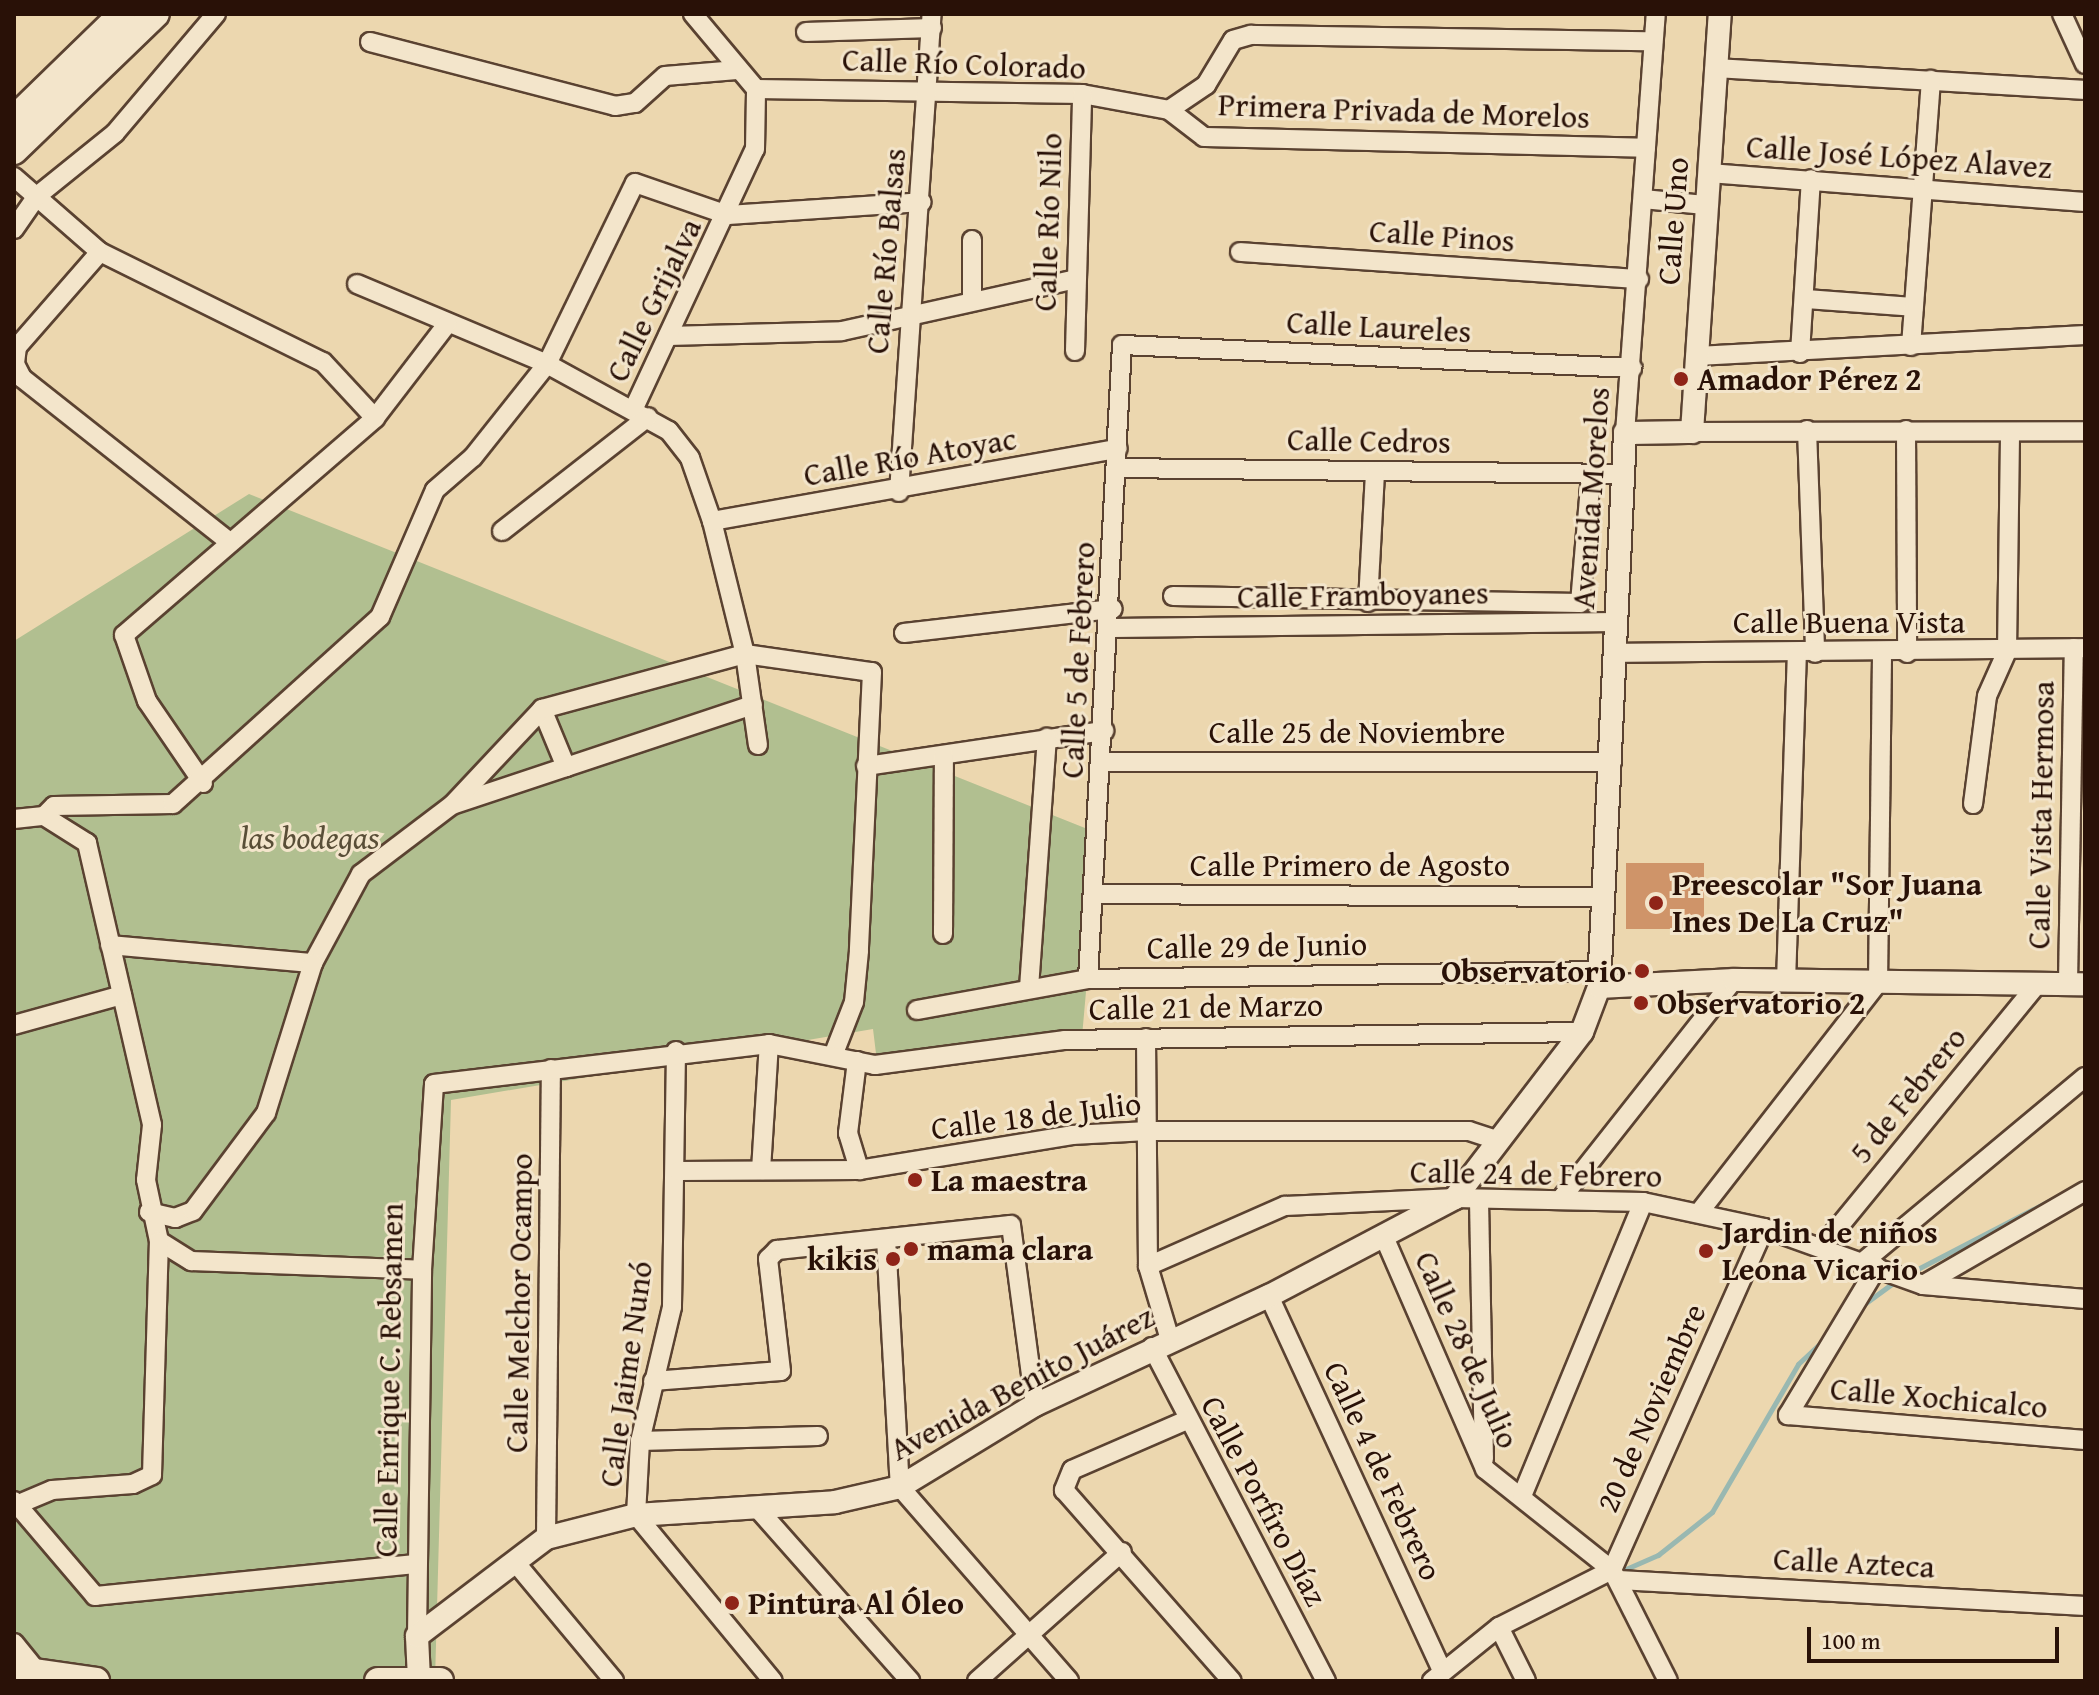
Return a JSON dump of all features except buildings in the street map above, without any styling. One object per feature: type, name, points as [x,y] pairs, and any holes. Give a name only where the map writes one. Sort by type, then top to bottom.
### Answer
[{"type":"main road","points":[[14,119],[122,14]]},
{"type":"main road","points":[[14,151],[156,14]]},
{"type":"main road","points":[[26,1671],[96,1681]]},
{"type":"main road","points":[[378,1681],[426,1680]]},
{"type":"street","points":[[14,229],[37,196],[115,133],[216,14]]},
{"type":"street","points":[[693,14],[756,89]]},
{"type":"street","name":"Avenida Morelos","points":[[1600,979],[1612,762],[1621,474],[1639,279],[1656,14]]},
{"type":"street","name":"Calle Uno","points":[[1692,432],[1720,14]]},
{"type":"street","points":[[2062,14],[2085,64]]},
{"type":"street","points":[[806,32],[932,21]]},
{"type":"street","name":"Calle Río Balsas","points":[[899,492],[909,313],[922,202],[932,21]]},
{"type":"street","points":[[1169,110],[1206,85],[1233,40],[1251,35],[1653,41]]},
{"type":"street","points":[[370,42],[615,106],[635,103],[665,76],[737,70]]},
{"type":"street","points":[[1716,68],[2085,90]]},
{"type":"street","points":[[1911,346],[1931,80]]},
{"type":"street","name":"Calle Río Colorado","points":[[756,89],[1082,94],[1169,110]]},
{"type":"street","name":"Calle Grijalva","points":[[756,89],[755,149],[728,215],[668,336],[641,413],[690,458],[712,521],[745,654],[758,745]]},
{"type":"street","name":"Calle Río Nilo","points":[[1075,351],[1082,94]]},
{"type":"street","name":"Primera Privada de Morelos","points":[[1169,110],[1204,137],[1646,148]]},
{"type":"street","name":"Calle José López Alavez","points":[[1709,173],[1922,187],[2085,202]]},
{"type":"street","points":[[14,177],[100,252],[323,362],[375,418]]},
{"type":"street","points":[[1800,353],[1811,179]]},
{"type":"street","points":[[44,816],[54,806],[173,804],[203,783],[380,617],[435,490],[473,457],[547,364],[635,183],[728,215],[922,202]]},
{"type":"street","points":[[1643,199],[1705,205]]},
{"type":"street","points":[[972,240],[972,301]]},
{"type":"street","points":[[100,252],[17,347],[22,378],[230,542]]},
{"type":"street","name":"Calle Pinos","points":[[1240,252],[1639,279]]},
{"type":"street","points":[[668,336],[842,331],[909,313],[1076,279]]},
{"type":"street","points":[[357,284],[547,364],[641,413],[502,531]]},
{"type":"street","points":[[1805,299],[1914,307]]},
{"type":"street","points":[[203,783],[147,701],[124,635],[375,418],[447,324]]},
{"type":"street","points":[[1697,356],[1800,353],[2085,335]]},
{"type":"street","name":"Calle Laureles","points":[[1122,345],[1632,368]]},
{"type":"street","name":"Calle 5 de Febrero","points":[[1088,979],[1113,628],[1122,345]]},
{"type":"street","points":[[1786,982],[1806,653],[1807,430]]},
{"type":"street","points":[[1906,430],[1907,653]]},
{"type":"street","points":[[1625,433],[2085,431]]},
{"type":"street","points":[[1973,804],[1987,696],[2007,651],[2010,432]]},
{"type":"street","name":"Calle Río Atoyac","points":[[712,521],[1117,458]]},
{"type":"street","name":"Calle Cedros","points":[[1117,458],[1375,471],[1621,474]]},
{"type":"street","points":[[1368,602],[1375,471]]},
{"type":"street","points":[[1173,596],[1368,602],[1580,603],[1591,474]]},
{"type":"street","points":[[904,633],[1113,609]]},
{"type":"street","name":"Calle Framboyanes","points":[[1113,628],[1615,622]]},
{"type":"street","name":"Calle Buena Vista","points":[[1614,653],[1907,653],[2079,648]]},
{"type":"street","name":"Calle Vista Hermosa","points":[[2077,983],[2079,648]]},
{"type":"street","points":[[1701,1210],[1878,983],[1882,652]]},
{"type":"street","points":[[149,1212],[175,1218],[193,1211],[266,1113],[313,963],[361,874],[452,805],[542,709],[745,654],[872,672],[854,1002],[833,1056]]},
{"type":"street","points":[[452,805],[753,705]]},
{"type":"street","points":[[542,709],[566,767]]},
{"type":"street","points":[[866,766],[1104,731]]},
{"type":"street","points":[[1029,988],[1047,738]]},
{"type":"street","points":[[943,934],[944,755]]},
{"type":"street","name":"Calle 25 de Noviembre","points":[[1102,762],[1612,762]]},
{"type":"street","points":[[14,819],[44,816],[87,843],[152,1125],[149,1212],[159,1241],[152,1475],[133,1484],[52,1490],[15,1504],[95,1596],[416,1564]]},
{"type":"street","name":"Calle Primero de Agosto","points":[[1095,894],[1605,897]]},
{"type":"street","points":[[110,945],[313,963]]},
{"type":"street","name":"Calle 29 de Junio","points":[[917,1010],[1088,979],[1600,979]]},
{"type":"street","points":[[1600,979],[2077,983]]},
{"type":"street","name":"Avenida Benito Juárez","points":[[417,1636],[546,1538],[636,1515],[758,1509],[900,1487],[1035,1405],[1385,1239],[1455,1198],[1582,1032],[1600,979]]},
{"type":"street","points":[[1560,1200],[1734,980]]},
{"type":"street","name":"5 de Febrero","points":[[1823,1246],[2039,982]]},
{"type":"street","points":[[14,1025],[122,995]]},
{"type":"street","name":"Calle 21 de Marzo","points":[[434,1084],[676,1051],[769,1044],[857,1061],[1146,1038],[1582,1032]]},
{"type":"street","name":"Calle Porfiro Díaz","points":[[1146,1038],[1148,1266],[1161,1344],[1187,1420],[1326,1681]]},
{"type":"street","points":[[761,1170],[759,1135],[772,1099],[769,1044]]},
{"type":"street","name":"Calle Jaime Nunó","points":[[636,1515],[640,1441],[672,1307],[678,1171],[676,1051]]},
{"type":"street","points":[[857,1061],[848,1133],[859,1170]]},
{"type":"street","name":"Calle Melchor Ocampo","points":[[546,1538],[551,1069]]},
{"type":"street","points":[[1870,1264],[2083,1083]]},
{"type":"street","name":"Calle Enrique C. Rebsamen","points":[[426,1680],[417,1636],[416,1564],[422,1270],[434,1084]]},
{"type":"street","name":"Calle 18 de Julio","points":[[678,1171],[859,1170],[1072,1135],[1148,1131],[1469,1131],[1497,1140]]},
{"type":"street","points":[[1923,1285],[2085,1191]]},
{"type":"street","name":"Calle 24 de Febrero","points":[[1148,1266],[1285,1206],[1455,1198],[1643,1202],[1701,1210],[1764,1228],[1823,1246],[1923,1285],[2085,1299]]},
{"type":"street","points":[[1479,1200],[1485,1469]]},
{"type":"street","points":[[1522,1496],[1643,1202]]},
{"type":"street","points":[[653,1381],[781,1371],[771,1253],[1011,1225],[1035,1405]]},
{"type":"street","name":"20 de Noviembre","points":[[1616,1575],[1764,1228]]},
{"type":"street","points":[[886,1239],[900,1487],[1031,1633],[1069,1681]]},
{"type":"street","name":"Calle 28 de Julio","points":[[1385,1239],[1485,1469],[1616,1575]]},
{"type":"street","points":[[159,1241],[191,1261],[422,1270]]},
{"type":"street","name":"Calle Xochicalco","points":[[1870,1264],[1788,1415],[2085,1440]]},
{"type":"street","name":"Calle 4 de Febrero","points":[[1269,1296],[1437,1676]]},
{"type":"street","points":[[1187,1420],[1063,1479],[1070,1500],[1122,1552],[1232,1681]]},
{"type":"street","points":[[640,1441],[818,1436]]},
{"type":"street","points":[[758,1509],[910,1681]]},
{"type":"street","points":[[636,1515],[773,1681]]},
{"type":"street","points":[[977,1681],[1122,1552]]},
{"type":"street","points":[[515,1562],[614,1681]]},
{"type":"street","points":[[1437,1676],[1499,1627],[1616,1575],[1668,1681]]},
{"type":"street","name":"Calle Azteca","points":[[1616,1575],[2085,1606]]},
{"type":"street","points":[[1499,1627],[1526,1681]]},
{"type":"street","points":[[14,1643],[26,1671]]},
{"type":"green space","name":"las bodegas","points":[[249,494],[1100,834],[1081,1048],[878,1070],[873,1029],[451,1100],[435,1681],[105,1681],[14,1667],[14,641]]},
{"type":"waterway","points":[[1906,1275],[2074,1188]]},
{"type":"waterway","points":[[1863,1305],[1897,1280]]},
{"type":"waterway","points":[[1619,1572],[1658,1555],[1712,1512],[1798,1364],[1823,1341]]},
{"type":"place","name":"Amador Pérez 2","points":[[1681,379]]},
{"type":"place","name":"Preescolar \"Sor Juana Ines De La Cruz\"","points":[[1656,903]]},
{"type":"place","name":"Observatorio","points":[[1642,971]]},
{"type":"place","name":"Observatorio 2","points":[[1641,1003]]},
{"type":"place","name":"La maestra","points":[[915,1180]]},
{"type":"place","name":"mama clara","points":[[911,1249]]},
{"type":"place","name":"Jardin de niños Leona Vicario","points":[[1706,1251]]},
{"type":"place","name":"kikis","points":[[893,1259]]},
{"type":"place","name":"Pintura Al Óleo","points":[[732,1603]]}]
